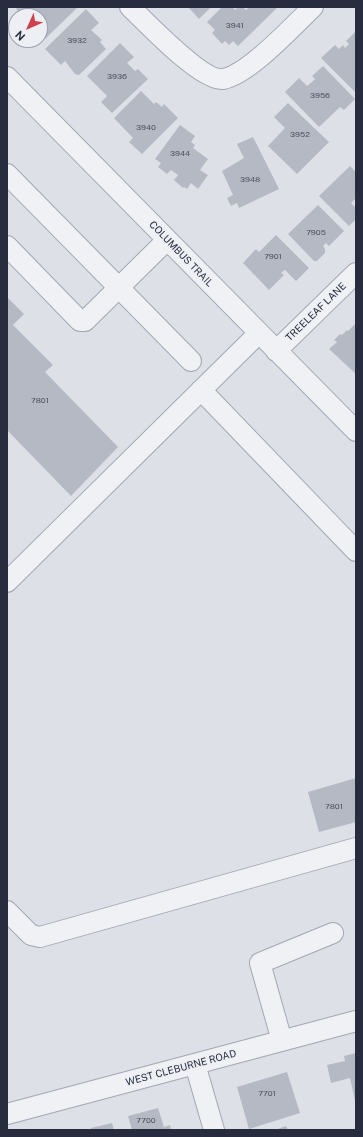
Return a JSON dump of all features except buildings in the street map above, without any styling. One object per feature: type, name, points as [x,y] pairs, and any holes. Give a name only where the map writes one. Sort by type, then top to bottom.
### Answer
[{"type":"street","points":[[130,7],[190,64],[212,78],[222,79],[235,74],[256,60],[313,7]]},
{"type":"street","name":"COLUMBUS TRAIL","points":[[7,77],[356,431]]},
{"type":"street","points":[[7,174],[191,361]]},
{"type":"street","points":[[7,246],[80,321],[88,319],[167,240]]},
{"type":"street","name":"TREELEAF LANE","points":[[276,351],[356,273]]},
{"type":"street","points":[[7,582],[259,333]]},
{"type":"street","points":[[201,390],[356,551]]},
{"type":"street","points":[[7,911],[31,935],[40,937],[356,848]]},
{"type":"street","points":[[282,1041],[260,963],[333,933]]},
{"type":"street","name":"WEST CLEBURNE ROAD","points":[[7,1114],[356,1021]]},
{"type":"street","points":[[195,1064],[214,1130]]}]
